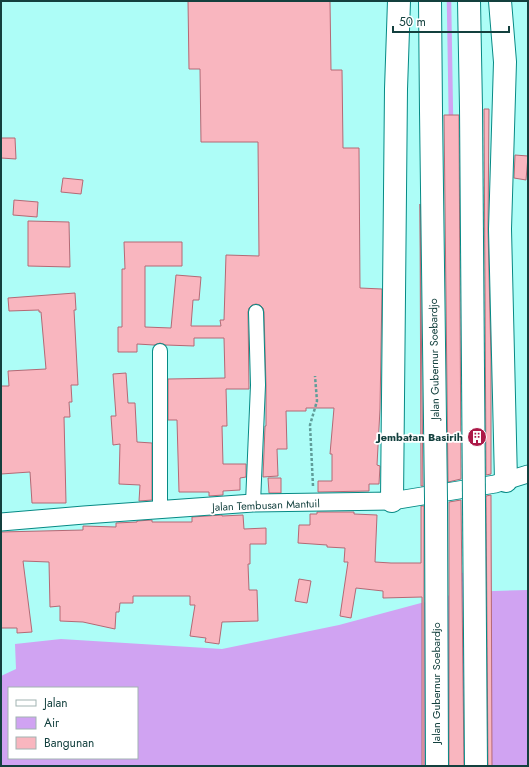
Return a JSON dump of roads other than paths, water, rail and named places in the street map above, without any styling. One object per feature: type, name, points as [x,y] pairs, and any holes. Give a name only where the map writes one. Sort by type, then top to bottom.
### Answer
[{"type":"highway","points":[[392,501],[396,97],[399,1]]},
{"type":"highway","name":"Jalan Gubernur Soebardjo","points":[[430,1],[436,499],[436,766]]},
{"type":"highway","points":[[469,1],[476,766]]},
{"type":"highway","points":[[500,1],[505,62],[500,229],[506,481]]},
{"type":"highway","points":[[398,42],[430,43]]},
{"type":"street","points":[[254,503],[258,385],[256,312]]},
{"type":"street","points":[[160,351],[160,510]]},
{"type":"street","name":"Jalan Tembusan Mantuil","points":[[1,522],[254,503],[392,501],[495,484],[528,474]]},
{"type":"water","points":[[528,590],[528,766],[1,766],[1,676],[16,669],[15,644],[61,639],[222,649],[339,625],[462,592]]},
{"type":"waterway","points":[[449,1],[451,121]]},
{"type":"waterway","points":[[462,575],[462,597]]},
{"type":"place","name":"Jembatan Basirih","points":[[477,437]]}]
